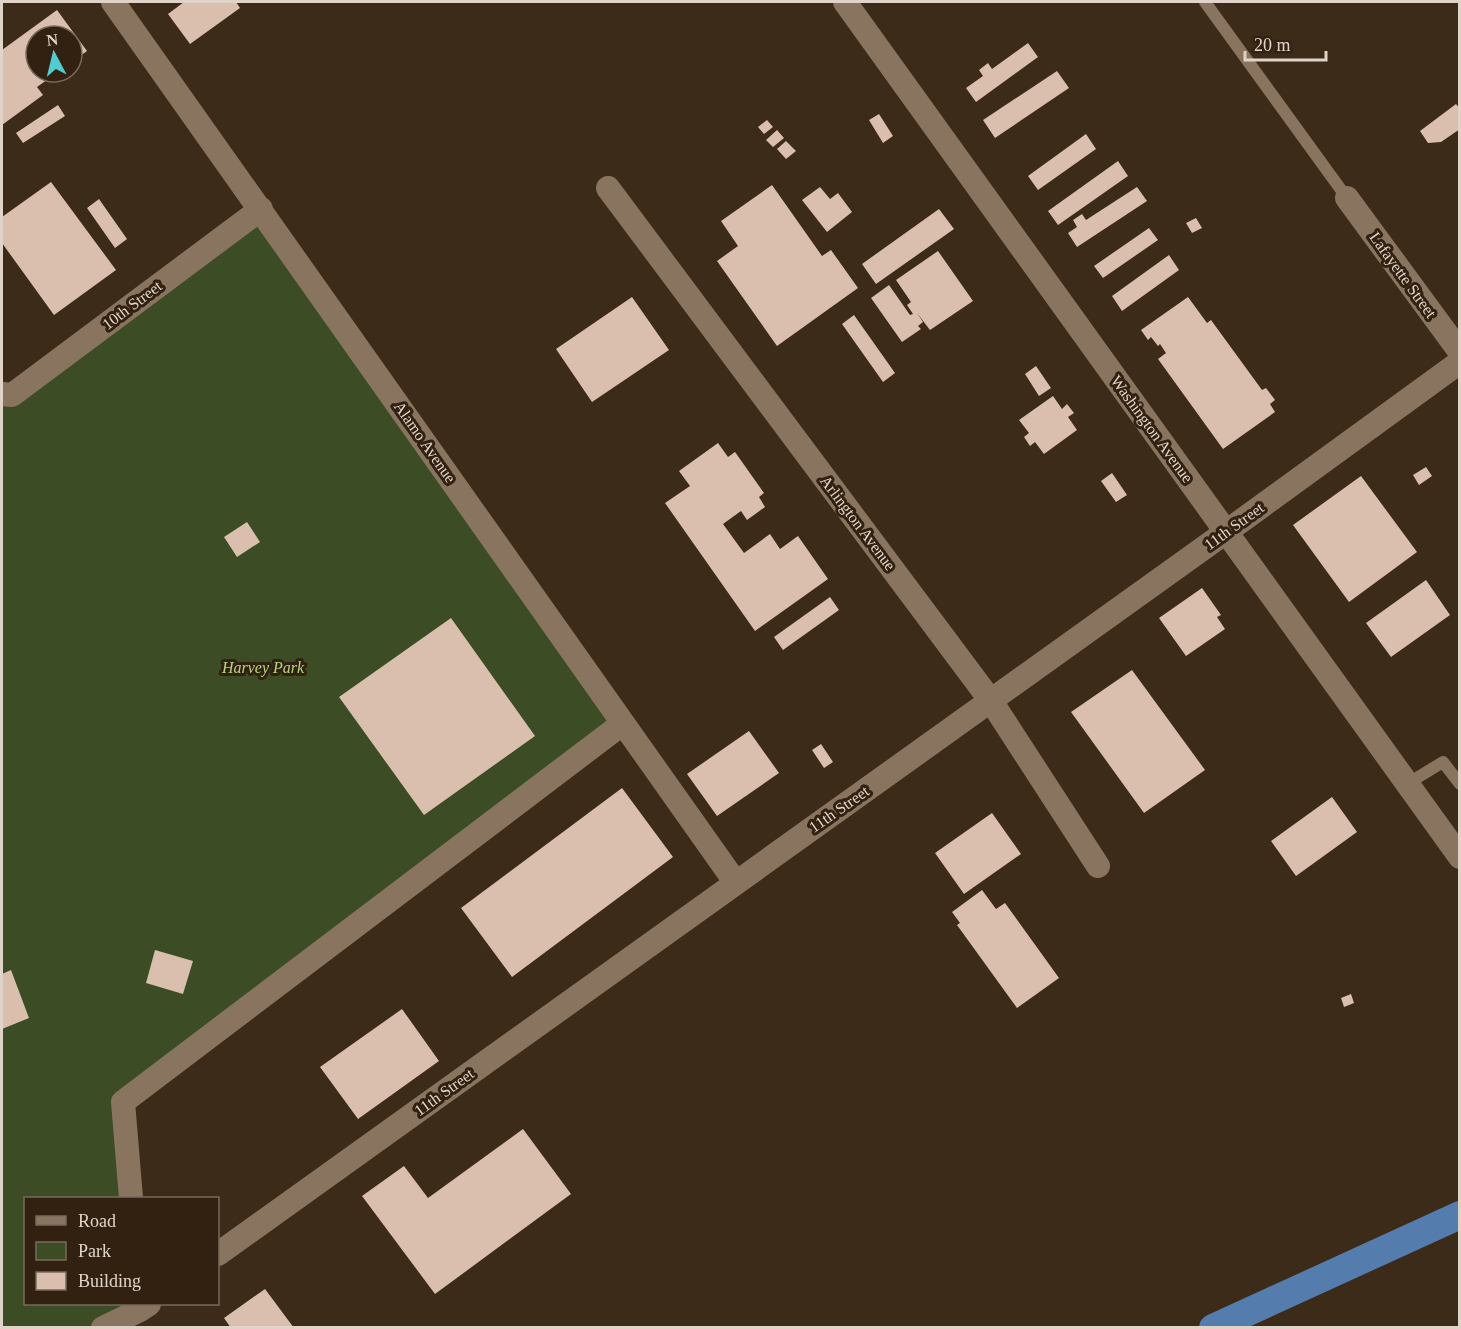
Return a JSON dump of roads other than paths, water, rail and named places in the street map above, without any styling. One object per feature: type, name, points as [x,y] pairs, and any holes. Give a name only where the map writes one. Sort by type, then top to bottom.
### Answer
[{"type":"street","name":"Alamo Avenue","points":[[113,2],[736,883]]},
{"type":"street","name":"Washington Avenue","points":[[845,2],[1407,784],[1457,849]]},
{"type":"street","name":"Arlington Avenue","points":[[608,188],[991,701],[1098,866]]},
{"type":"street","name":"Lafayette Street","points":[[1347,198],[1460,352]]},
{"type":"street","name":"10th Street","points":[[2,394],[12,395],[261,209]]},
{"type":"street","name":"11th Street","points":[[219,1253],[1460,362]]},
{"type":"street","points":[[130,1197],[123,1102],[622,724]]},
{"type":"street","points":[[103,1328],[143,1306]]},
{"type":"lane","points":[[1205,2],[1347,198]]},
{"type":"lane","points":[[1407,784],[1443,762],[1460,784]]},
{"type":"waterway","points":[[1213,1328],[1460,1215]]},
{"type":"park label","name":"Harvey Park","points":[[263,667]]}]
